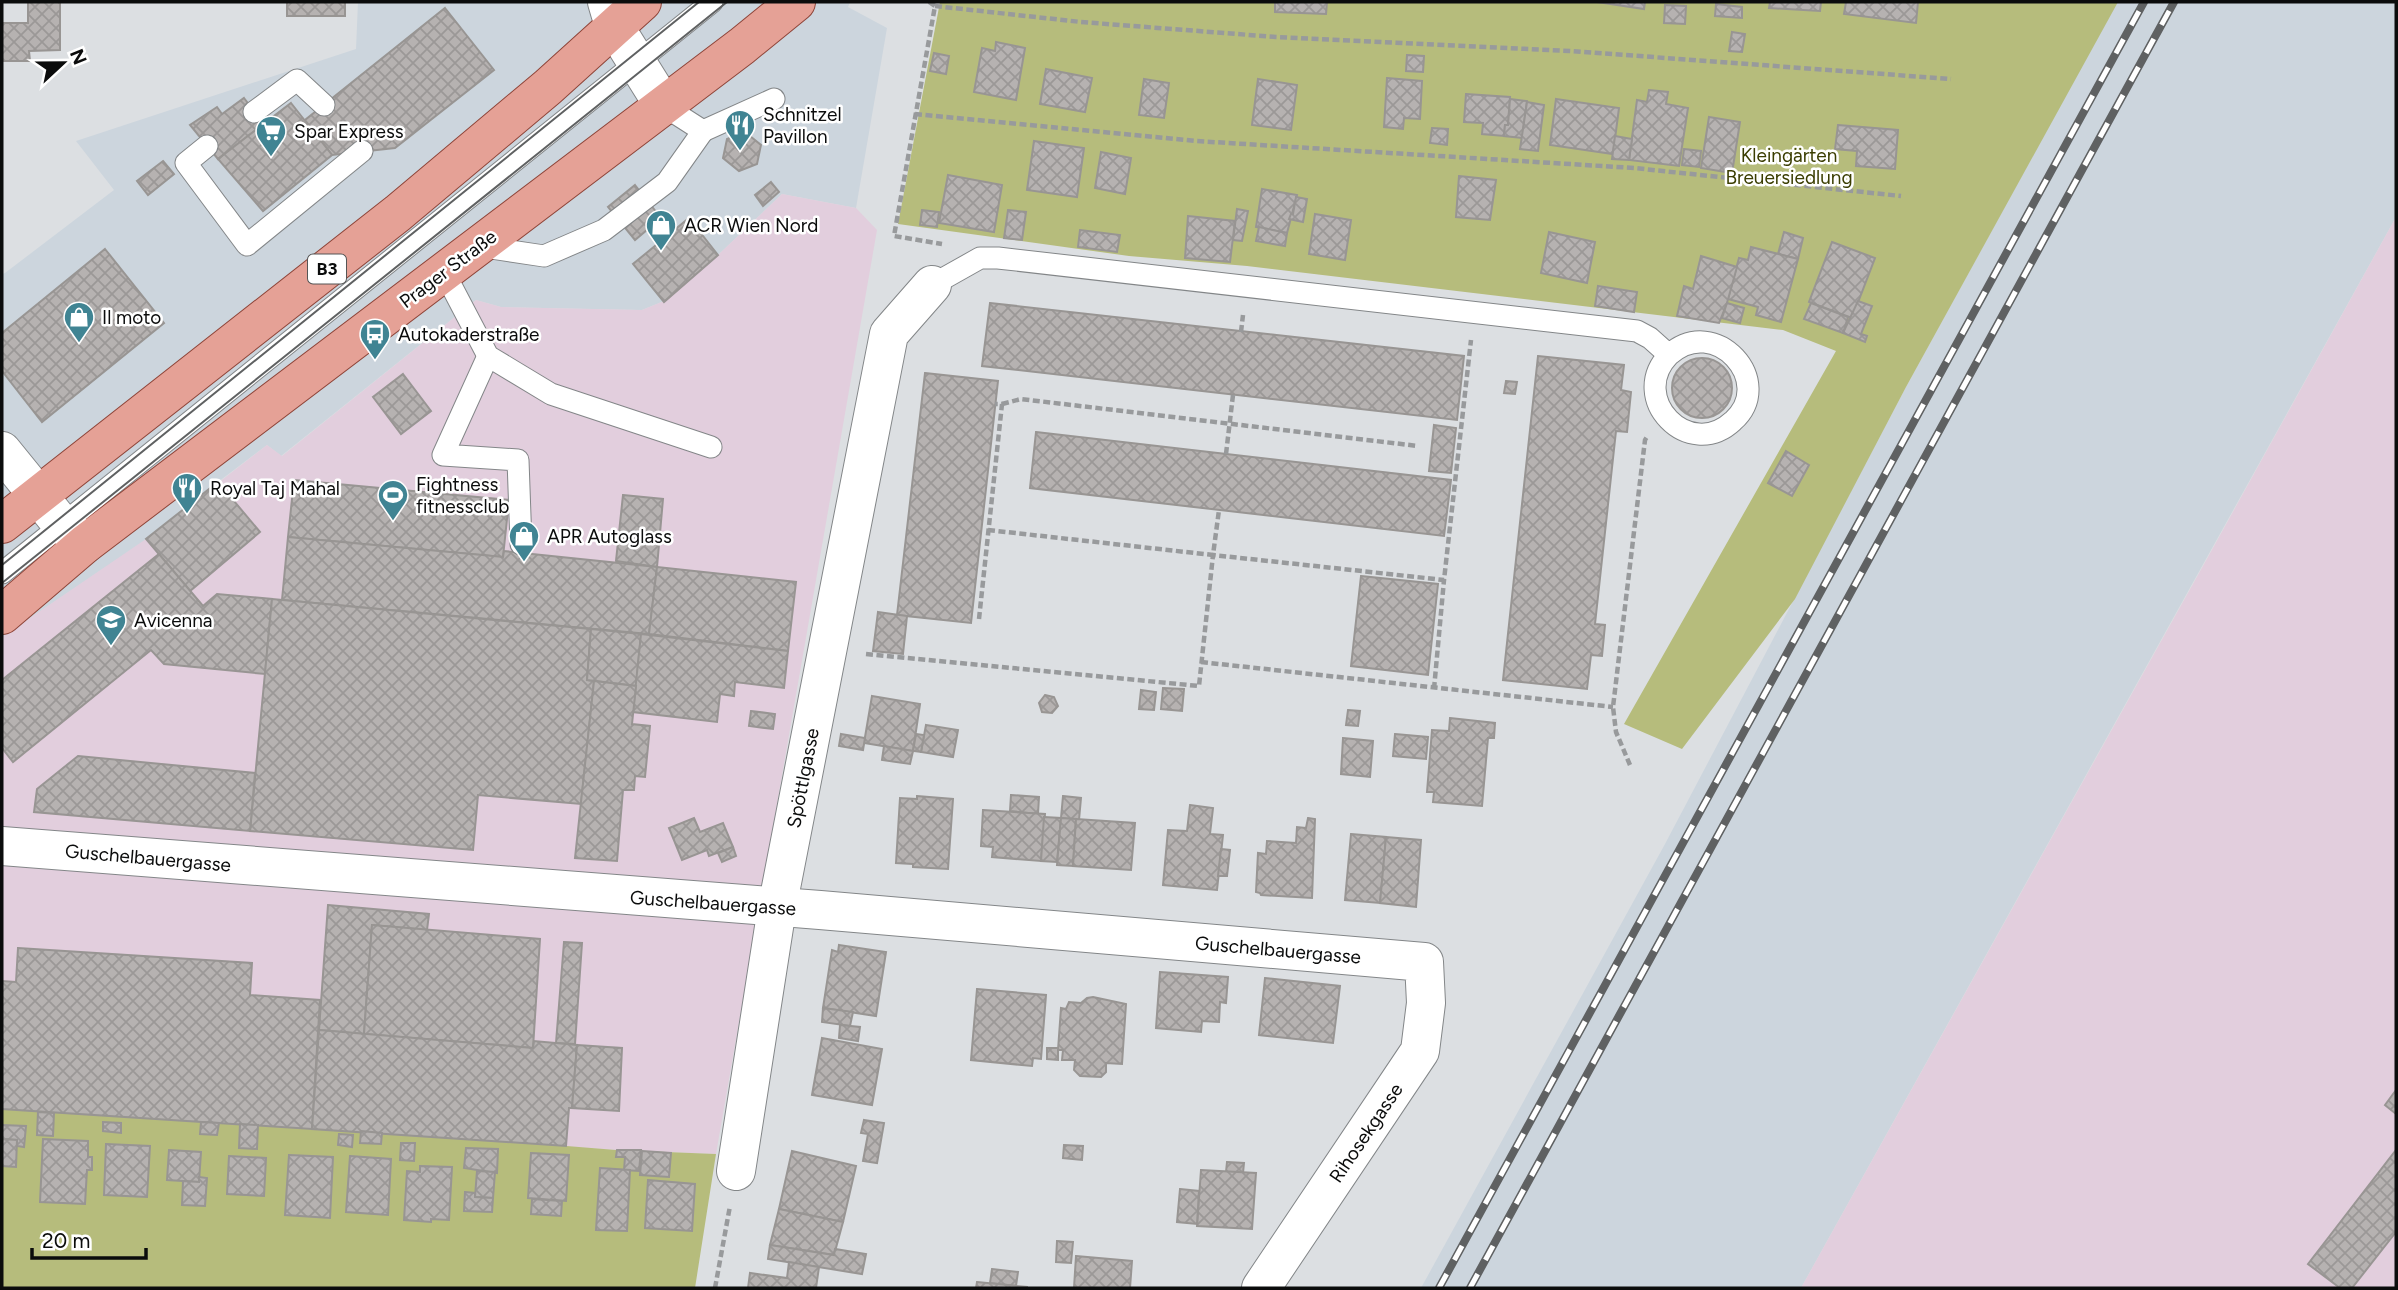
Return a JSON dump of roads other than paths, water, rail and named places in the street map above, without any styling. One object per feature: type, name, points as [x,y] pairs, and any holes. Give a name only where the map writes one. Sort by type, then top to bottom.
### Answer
[{"type":"main road","name":"Prager Straße","points":[[2,615],[74,534],[444,272],[796,2]]},
{"type":"main road","name":"B3","points":[[2,524],[398,213],[548,87],[621,10]]},
{"type":"street","points":[[621,10],[636,62],[663,106]]},
{"type":"street","name":"Spöttlgasse","points":[[736,1171],[777,908],[889,334],[932,285]]},
{"type":"street","points":[[2,451],[74,534]]},
{"type":"street","name":"Guschelbauergasse","points":[[2,846],[1424,962]]},
{"type":"street","name":"Rihosekgasse","points":[[1261,1288],[1420,1051],[1426,1003],[1424,962]]},
{"type":"lane","points":[[2,573],[74,534],[636,62],[712,2]]},
{"type":"lane","points":[[254,112],[297,80],[324,105]]},
{"type":"lane","points":[[478,246],[544,256],[604,230],[667,182],[703,131],[774,99]]},
{"type":"lane","points":[[663,106],[703,131]]},
{"type":"lane","points":[[208,146],[186,163],[247,245],[362,151]]},
{"type":"lane","points":[[932,285],[980,258],[999,258],[1637,331],[1650,338],[1669,355]]},
{"type":"lane","points":[[444,272],[488,356],[551,394],[711,447]]},
{"type":"lane","points":[[1703,341],[1732,353],[1747,378],[1748,393],[1735,420],[1720,430],[1702,434],[1685,432],[1669,422],[1659,407],[1655,390],[1657,374],[1669,355],[1689,343],[1703,341]]},
{"type":"lane","points":[[488,356],[443,455],[518,460],[521,544]]},
{"type":"tram line","points":[[2,565],[699,2]]},
{"type":"tram line","points":[[2,583],[727,2]]},
{"type":"railway","points":[[1439,1288],[2144,2]]},
{"type":"railway","points":[[1470,1288],[2174,2]]},
{"type":"place","name":"Schnitzel Pavillon","points":[[740,152]]},
{"type":"place","name":"Spar Express","points":[[271,158]]},
{"type":"place","name":"ACR Wien Nord","points":[[661,252]]},
{"type":"place","name":"Il moto","points":[[79,344]]},
{"type":"place","name":"Autokaderstraße","points":[[375,361]]},
{"type":"place","name":"Royal Taj Mahal","points":[[187,515]]},
{"type":"place","name":"Fightness fitnessclub","points":[[393,522]]},
{"type":"place","name":"APR Autoglass","points":[[524,563]]},
{"type":"place","name":"Avicenna","points":[[111,647]]},
{"type":"park label","name":"Kleingärten Breuersiedlung","points":[[1789,166]]}]
